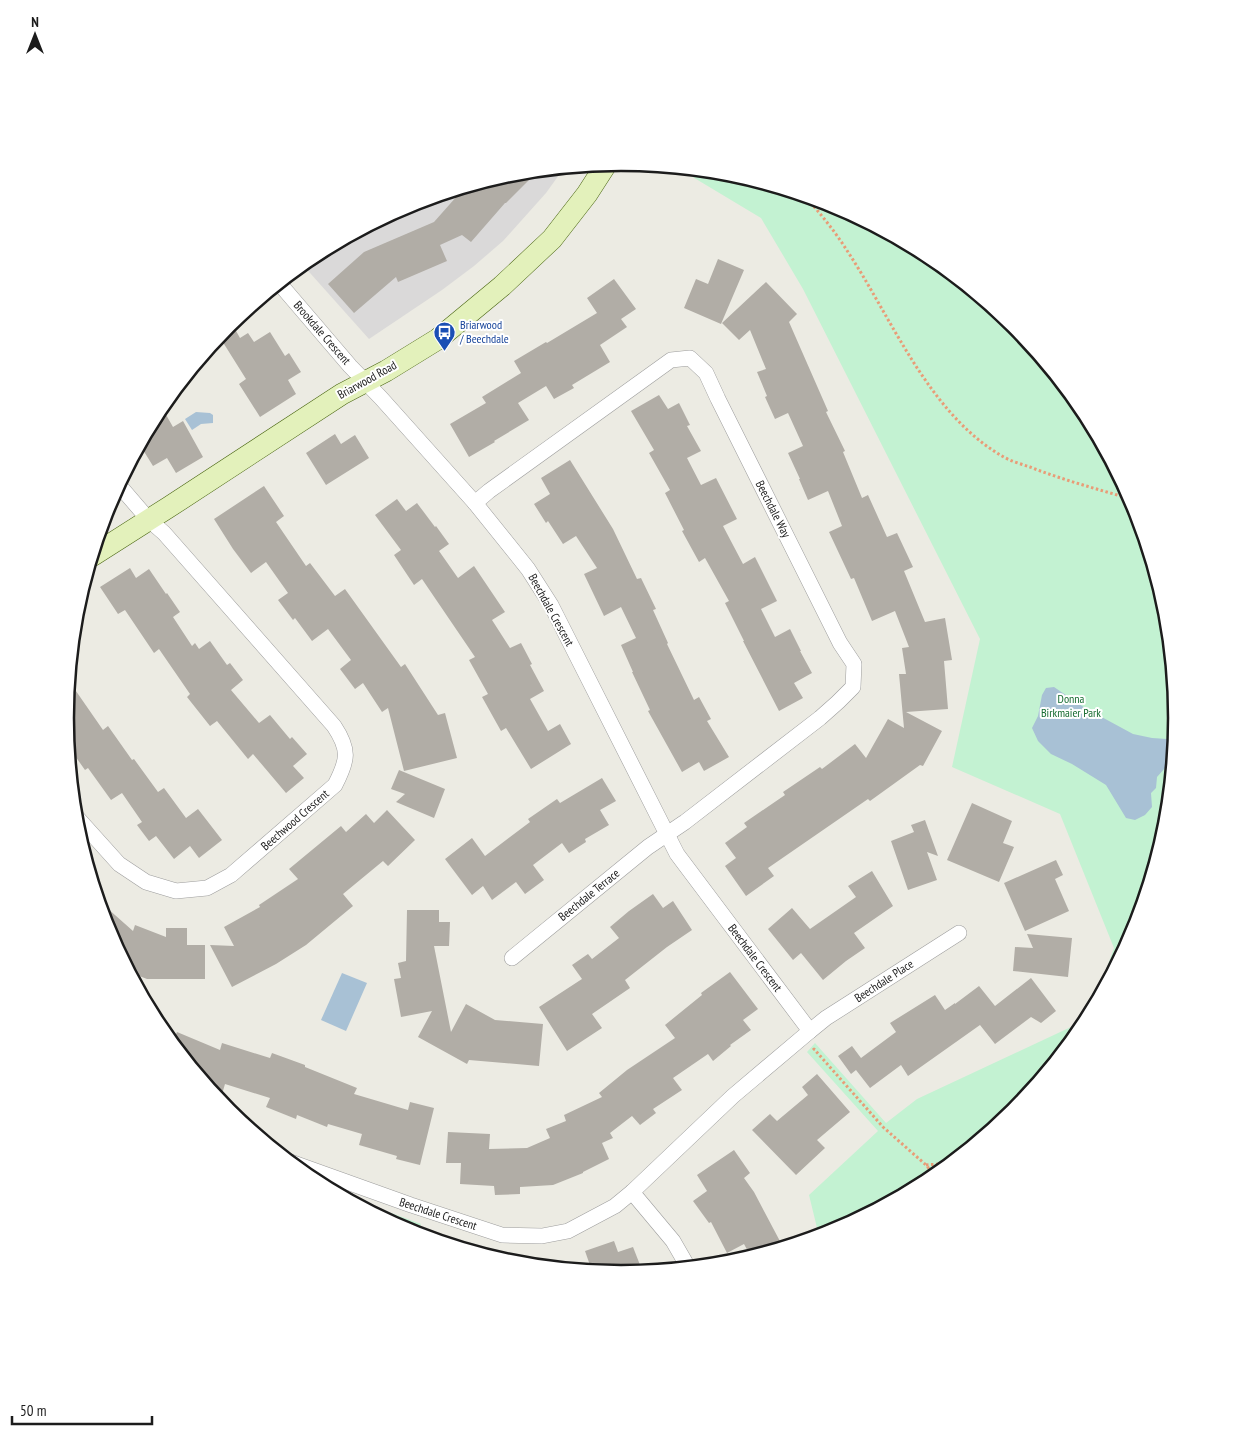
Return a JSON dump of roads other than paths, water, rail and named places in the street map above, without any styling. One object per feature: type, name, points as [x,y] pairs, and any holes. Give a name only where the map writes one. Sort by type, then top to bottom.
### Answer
[{"type":"street","name":"Briarwood Road","points":[[100,551],[342,394],[386,371],[438,339],[502,286],[552,239],[587,194],[601,172]]},
{"type":"street","name":"Brookdale Crescent","points":[[283,288],[365,382]]},
{"type":"street","name":"Beechdale Way","points":[[475,503],[671,360],[690,358],[706,373],[836,634],[854,664],[853,686],[820,718],[666,834]]},
{"type":"street","name":"Beechdale Crescent","points":[[310,1168],[411,1205],[502,1235],[542,1236],[568,1231],[615,1206],[632,1192],[733,1096],[810,1031],[677,854],[551,605],[528,569],[475,503],[365,382]]},
{"type":"street","points":[[123,490],[149,520]]},
{"type":"street","name":"Beechwood Crescent","points":[[84,825],[118,864],[146,882],[176,892],[207,888],[232,875],[335,785],[344,768],[346,754],[342,737],[334,726],[164,533],[149,520]]},
{"type":"street","name":"Beechdale Terrace","points":[[512,958],[666,834]]},
{"type":"street","name":"Beechdale Place","points":[[810,1031],[826,1018],[959,933]]},
{"type":"street","points":[[632,1192],[673,1241],[685,1262]]},
{"type":"water","points":[[196,412],[210,413],[213,415],[213,423],[201,424],[192,430],[185,419]]},
{"type":"water","points":[[1054,687],[1085,708],[1133,734],[1167,739],[1166,767],[1157,777],[1156,788],[1151,793],[1152,807],[1145,815],[1135,820],[1126,818],[1106,785],[1072,764],[1051,754],[1038,741],[1032,728],[1038,716],[1042,695],[1046,688]]},
{"type":"water","points":[[342,973],[367,983],[346,1031],[321,1020]]},
{"type":"place","name":"Briarwood / Beechdale","points":[[444,351]]},
{"type":"park label","name":"Donna Birkmaier Park","points":[[1071,706]]}]
